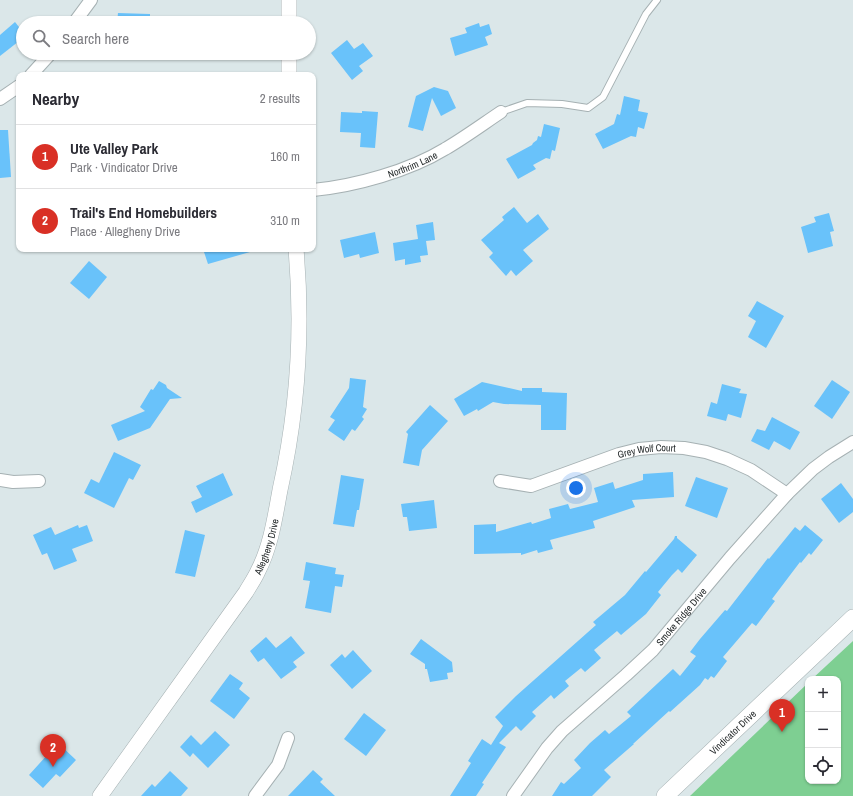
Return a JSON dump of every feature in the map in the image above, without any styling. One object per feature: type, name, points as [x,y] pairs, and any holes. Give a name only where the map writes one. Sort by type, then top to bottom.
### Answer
[{"type":"main road","name":"Vindicator Drive","points":[[665,796],[853,618]]},
{"type":"street","points":[[79,16],[91,0]]},
{"type":"street","points":[[289,0],[289,16]]},
{"type":"street","points":[[34,72],[45,60]]},
{"type":"street","points":[[289,60],[289,72]]},
{"type":"street","points":[[0,99],[16,88]]},
{"type":"street","name":"Northrim Lane","points":[[316,190],[359,182],[408,168],[445,149],[502,112]]},
{"type":"street","name":"Allegheny Drive","points":[[100,796],[246,592],[259,571],[269,544],[287,459],[298,378],[300,330],[299,280],[296,252]]},
{"type":"street","name":"Smoke Ridge Drive","points":[[513,796],[547,748],[562,731],[653,650],[730,558],[787,494],[813,469],[853,442]]},
{"type":"street","name":"Grey Wolf Court","points":[[500,481],[531,486],[632,451],[661,447],[706,452],[728,459],[751,470],[787,494]]},
{"type":"street","points":[[0,480],[13,482],[39,481]]},
{"type":"street","points":[[255,796],[278,765],[288,738]]},
{"type":"lane","points":[[502,112],[527,103],[562,104],[588,108],[603,97],[646,14],[657,0]]},
{"type":"green space","points":[[853,641],[853,796],[690,796],[805,686],[805,784],[841,784],[841,676],[815,676]]},
{"type":"building","points":[[118,13],[150,14],[150,16],[118,16]]},
{"type":"building","points":[[15,22],[16,23],[16,43],[0,56],[0,35]]},
{"type":"building","points":[[479,23],[480,27],[489,24],[492,34],[485,37],[488,45],[455,56],[450,38],[467,33],[465,28]]},
{"type":"building","points":[[347,40],[354,49],[363,43],[373,56],[359,66],[363,71],[352,80],[331,53]]},
{"type":"building","points":[[434,87],[448,91],[456,108],[441,116],[432,98],[423,131],[408,127],[416,96]]},
{"type":"building","points":[[624,96],[640,100],[638,111],[648,113],[644,129],[638,127],[636,137],[631,136],[603,149],[595,134],[614,124],[617,114],[620,115]]},
{"type":"building","points":[[362,111],[378,112],[375,148],[360,147],[361,133],[340,132],[341,112],[362,113]]},
{"type":"building","points":[[544,124],[560,128],[555,151],[552,150],[550,159],[546,158],[533,165],[536,169],[518,179],[506,159],[532,145],[537,140],[538,136],[541,137]]},
{"type":"building","points":[[0,130],[8,130],[11,177],[0,178]]},
{"type":"building","points":[[514,207],[527,223],[538,214],[549,229],[523,250],[533,261],[516,276],[511,270],[506,276],[489,257],[493,253],[481,240],[504,220],[502,217]]},
{"type":"building","points":[[829,213],[834,231],[830,232],[833,246],[808,253],[801,227],[816,222],[814,217]]},
{"type":"building","points":[[433,222],[435,240],[426,241],[428,255],[420,256],[421,262],[405,265],[405,259],[395,261],[393,243],[418,239],[416,225]]},
{"type":"building","points":[[375,232],[379,253],[360,258],[359,254],[344,258],[340,240]]},
{"type":"building","points":[[204,252],[250,252],[208,264]]},
{"type":"building","points":[[89,261],[107,277],[89,299],[70,283]]},
{"type":"building","points":[[757,301],[784,316],[766,348],[748,337],[756,321],[748,316]]},
{"type":"building","points":[[350,378],[366,380],[363,407],[367,409],[362,417],[364,419],[355,431],[352,429],[344,441],[328,430],[335,420],[330,417],[349,388]]},
{"type":"building","points":[[832,380],[850,392],[832,419],[814,406]]},
{"type":"building","points":[[159,381],[182,398],[170,399],[150,428],[118,441],[111,425],[145,411],[140,407],[151,389],[153,390]]},
{"type":"building","points":[[482,382],[522,391],[522,388],[542,388],[542,392],[567,393],[566,430],[541,430],[541,405],[504,404],[493,402],[478,411],[477,409],[464,416],[454,399]]},
{"type":"building","points":[[722,384],[741,389],[739,393],[747,394],[741,418],[728,414],[726,421],[707,416],[711,402],[717,404]]},
{"type":"building","points":[[430,405],[448,421],[422,450],[419,466],[403,463],[408,434],[406,432]]},
{"type":"building","points":[[772,417],[800,432],[790,450],[774,441],[769,450],[751,441],[757,429],[765,431]]},
{"type":"building","points":[[114,452],[141,465],[133,480],[129,478],[114,508],[84,493],[91,479],[99,483]]},
{"type":"building","points":[[673,472],[674,497],[632,500],[635,507],[593,521],[595,528],[550,540],[553,549],[538,553],[537,550],[521,555],[521,553],[474,554],[474,525],[496,524],[496,532],[531,522],[532,524],[551,518],[549,509],[568,504],[570,509],[598,502],[594,488],[613,482],[615,489],[643,480],[643,474]]},
{"type":"building","points":[[223,473],[233,495],[196,513],[191,502],[202,497],[196,486]]},
{"type":"building","points":[[341,475],[364,479],[359,510],[357,510],[354,527],[333,524]]},
{"type":"building","points":[[696,477],[728,488],[717,518],[685,506]]},
{"type":"building","points":[[841,483],[853,499],[853,512],[839,523],[821,499]]},
{"type":"building","points":[[434,500],[437,528],[409,531],[407,517],[403,517],[401,504]]},
{"type":"building","points":[[78,525],[79,528],[87,525],[93,541],[72,549],[77,561],[54,570],[47,553],[42,555],[33,535],[51,527],[55,535]]},
{"type":"building","points":[[805,525],[823,540],[811,555],[809,553],[801,563],[800,562],[772,599],[775,601],[756,626],[752,623],[723,657],[727,661],[714,678],[711,676],[708,680],[705,678],[700,685],[604,770],[611,777],[592,796],[552,796],[561,782],[564,784],[581,768],[574,760],[590,743],[605,730],[609,734],[631,716],[627,712],[673,669],[680,676],[696,656],[690,652],[700,639],[725,610],[727,611],[768,558],[769,559],[795,527],[800,531]]},
{"type":"building","points":[[185,530],[205,535],[195,577],[175,573]]},
{"type":"building","points":[[675,536],[677,536],[677,538],[697,555],[682,573],[678,569],[672,575],[658,592],[661,595],[646,614],[621,635],[617,631],[594,650],[601,658],[585,672],[581,668],[565,681],[569,686],[554,699],[551,695],[532,712],[536,716],[521,731],[516,726],[499,743],[506,747],[482,783],[484,784],[476,796],[450,796],[471,763],[468,761],[482,739],[491,745],[503,726],[495,717],[516,696],[596,625],[593,622],[625,595]]},
{"type":"building","points":[[306,562],[336,568],[335,574],[344,575],[342,587],[335,586],[331,613],[305,608],[310,581],[303,580]]},
{"type":"building","points":[[291,636],[305,653],[293,662],[297,667],[281,679],[264,658],[258,662],[250,651],[266,637],[276,648]]},
{"type":"building","points":[[421,639],[452,662],[453,672],[447,673],[448,679],[430,682],[427,669],[425,669],[425,664],[410,654]]},
{"type":"building","points":[[353,650],[372,671],[352,689],[330,665],[342,654],[345,658]]},
{"type":"building","points":[[230,674],[243,683],[239,689],[250,698],[234,719],[210,701]]},
{"type":"building","points":[[364,713],[386,730],[366,756],[344,739]]},
{"type":"building","points":[[215,731],[230,745],[208,768],[193,753],[190,757],[180,747],[191,735],[201,745]]},
{"type":"building","points":[[58,743],[76,760],[60,777],[56,774],[43,788],[29,775]]},
{"type":"building","points":[[313,770],[323,779],[320,782],[335,796],[288,796]]},
{"type":"building","points":[[170,771],[188,788],[181,796],[141,796],[152,784],[155,787]]},
{"type":"place","name":"Ute Valley Park","points":[[782,732]]},
{"type":"place","name":"Trail's End Homebuilders","points":[[53,767]]}]
